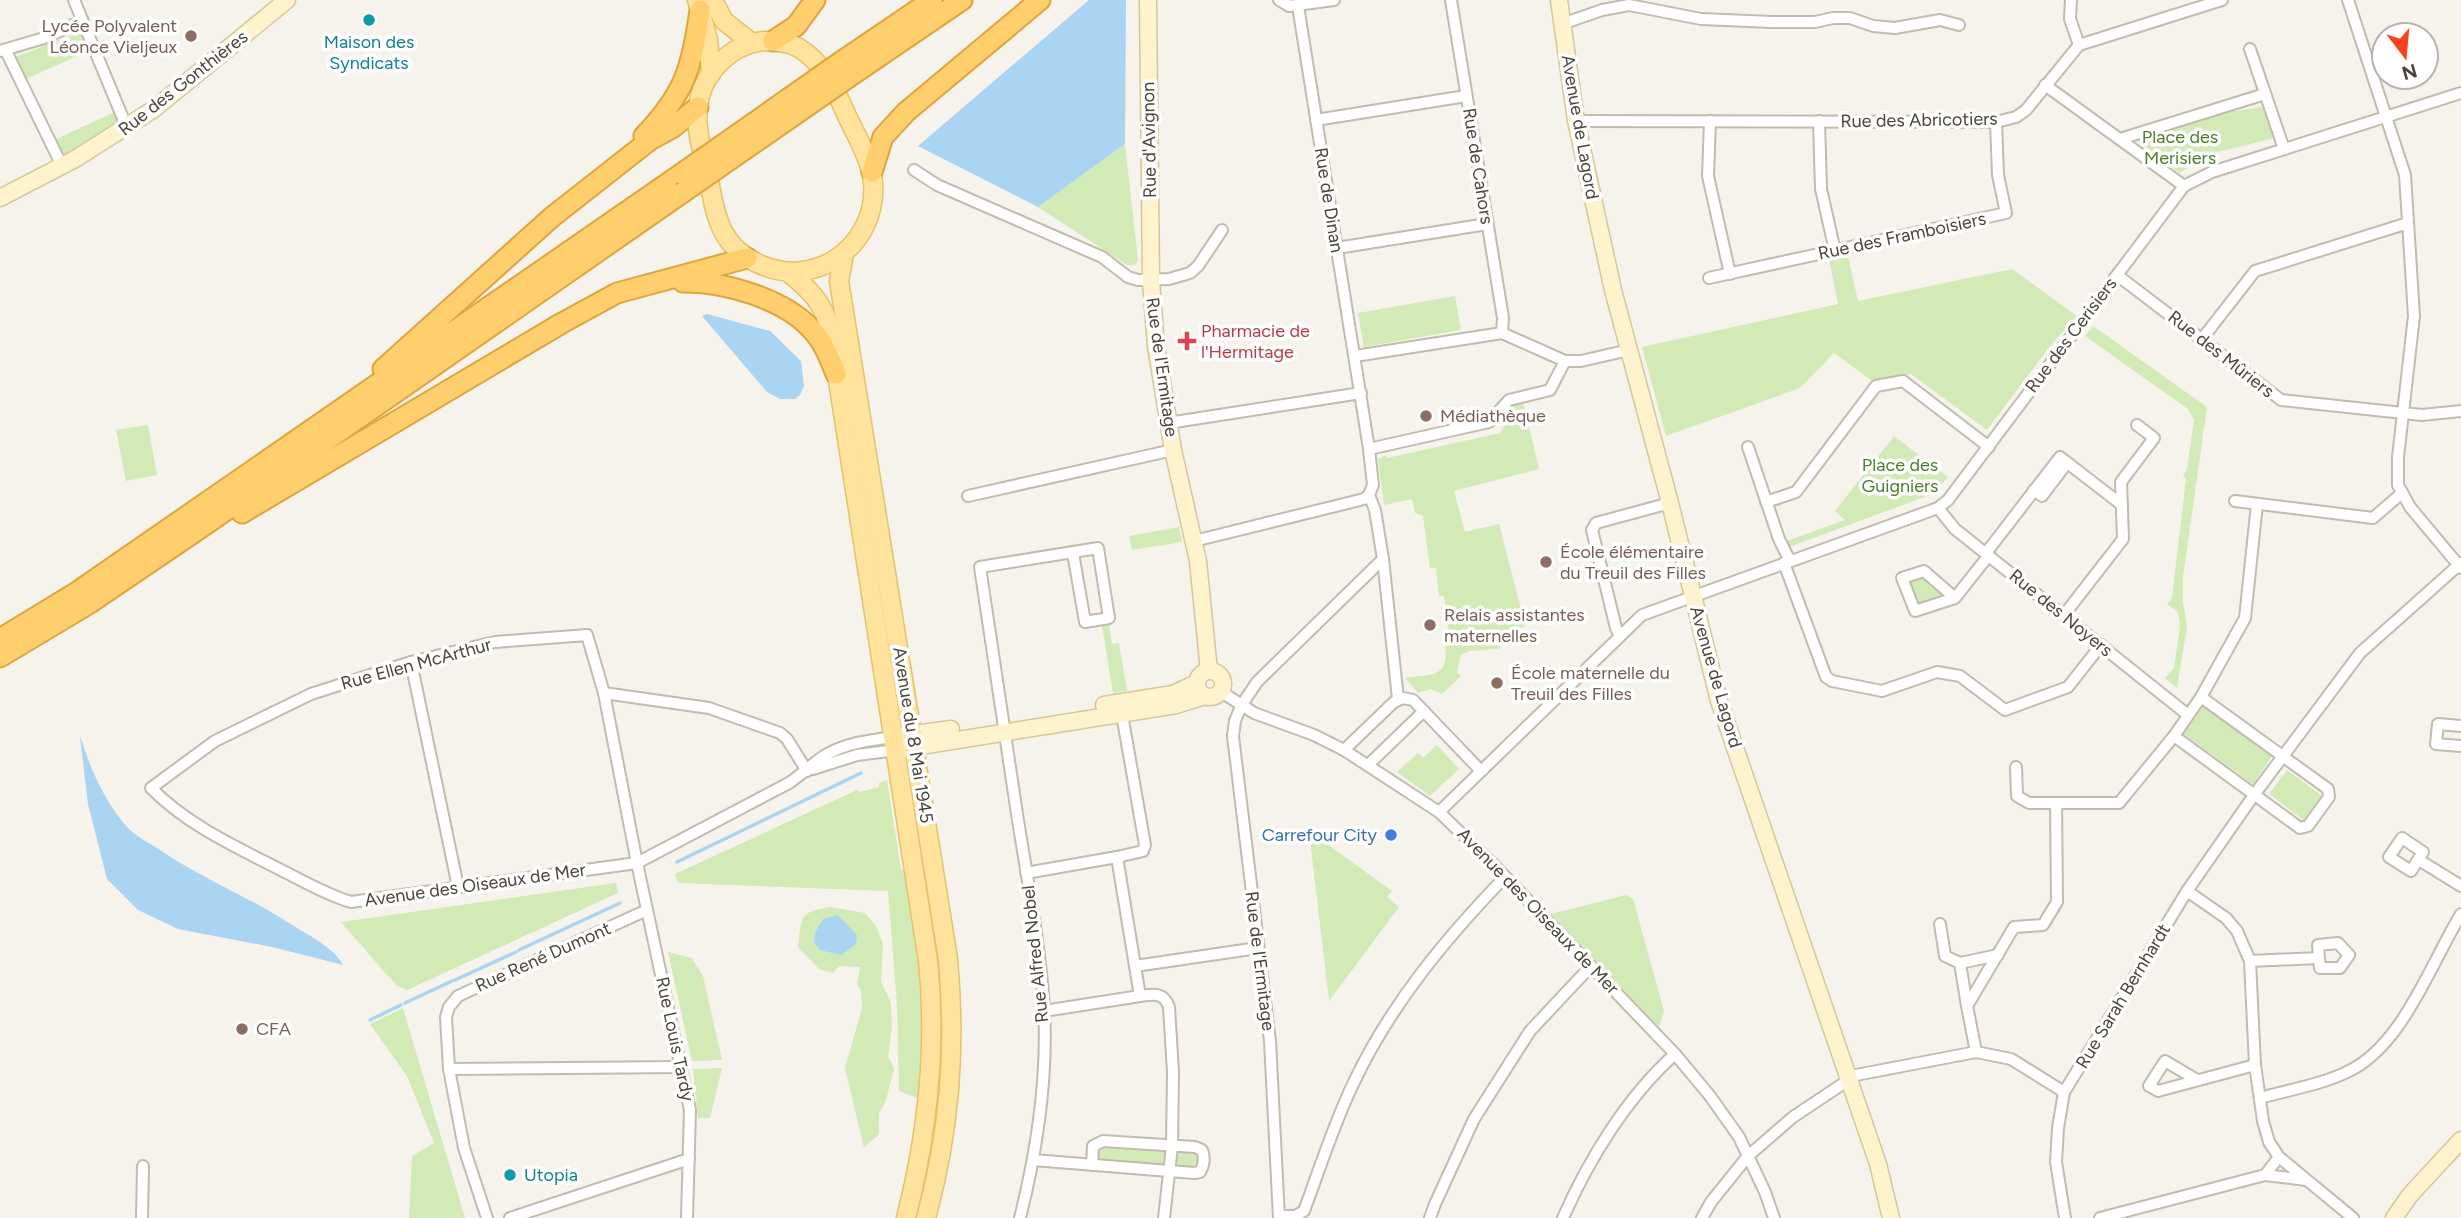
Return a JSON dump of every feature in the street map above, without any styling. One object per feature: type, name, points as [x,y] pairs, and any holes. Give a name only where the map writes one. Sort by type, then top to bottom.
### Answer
[{"type":"highway","points":[[773,41],[796,26],[815,0]]},
{"type":"highway","points":[[846,69],[932,0]]},
{"type":"highway","points":[[0,639],[78,592],[334,415],[846,69],[962,0]]},
{"type":"highway","points":[[872,172],[883,137],[906,112],[1040,0]]},
{"type":"highway","points":[[615,167],[663,116],[682,87],[694,49],[703,3]]},
{"type":"highway","points":[[334,415],[355,391],[552,217],[650,140],[685,119],[698,107]]},
{"type":"highway","points":[[0,657],[90,603],[202,527],[681,183]]},
{"type":"highway","points":[[202,527],[238,516],[617,293],[747,258]]},
{"type":"highway","points":[[654,283],[703,282],[732,288],[781,307],[795,315],[815,333],[836,374]]},
{"type":"main road","name":"Avenue du 8 Mai 1945","points":[[703,3],[711,55],[711,74]]},
{"type":"main road","points":[[703,3],[752,43]]},
{"type":"main road","name":"Avenue du 8 Mai 1945","points":[[773,41],[799,48],[814,59],[823,71],[836,91],[872,172],[874,193],[866,226],[844,254],[817,268],[788,272],[766,267],[747,258],[723,233],[698,129],[698,107],[711,74],[722,60],[752,43],[773,41]]},
{"type":"main road","name":"Avenue du 8 Mai 1945","points":[[844,254],[839,281],[944,929],[952,1020],[952,1066],[947,1121],[926,1218]]},
{"type":"main road","name":"Avenue du 8 Mai 1945","points":[[788,272],[814,294],[826,314],[928,961],[933,1031],[928,1118],[906,1218]]},
{"type":"street","points":[[74,0],[127,128]]},
{"type":"street","name":"Rue des Gonthières","points":[[0,198],[127,128],[178,91],[288,0]]},
{"type":"street","name":"Rue d'Avignon","points":[[1148,0],[1151,281]]},
{"type":"street","points":[[1279,0],[1289,6],[1334,0]]},
{"type":"street","name":"Rue de Cahors","points":[[1451,0],[1503,318],[1502,332]]},
{"type":"street","name":"Avenue de Lagord","points":[[1559,0],[1576,121],[1613,290],[1719,701],[1878,1164],[1891,1218]]},
{"type":"street","points":[[2071,0],[2070,19],[2079,45],[2222,0]]},
{"type":"street","points":[[2348,0],[2405,175],[2414,316],[2397,471],[2402,493],[2410,507],[2460,565]]},
{"type":"street","points":[[1562,24],[1602,10],[1629,5],[1713,19],[1815,22],[1850,18],[1873,26],[1895,28],[1940,20],[1959,25]]},
{"type":"street","name":"Rue de Dinan","points":[[1298,6],[1361,393],[1373,485],[1370,495],[1383,559],[1398,699]]},
{"type":"street","points":[[62,166],[3,51],[82,21]]},
{"type":"street","name":"Rue des Abricotiers","points":[[1576,121],[1996,122],[2015,117],[2026,110],[2079,45]]},
{"type":"street","points":[[2250,49],[2284,149]]},
{"type":"street","points":[[2045,85],[2184,186]]},
{"type":"street","name":"Rue des Cerisiers","points":[[1439,811],[1642,615],[1938,508],[1948,500],[2184,186],[2212,172],[2461,93]]},
{"type":"street","points":[[2120,139],[2265,94]]},
{"type":"street","points":[[1316,121],[1466,96]]},
{"type":"street","points":[[1710,121],[1708,176],[1730,274]]},
{"type":"street","points":[[1819,121],[1821,189],[1836,251]]},
{"type":"street","name":"Rue des Framboisiers","points":[[1709,278],[2006,213],[1998,176],[1996,122]]},
{"type":"street","name":"Rue de l'Ermitage","points":[[914,170],[937,185],[1102,257],[1128,277],[1151,281],[1156,346],[1173,450],[1194,541],[1209,671]]},
{"type":"street","points":[[2202,339],[2255,271],[2408,223]]},
{"type":"street","points":[[1337,248],[1487,224]]},
{"type":"street","points":[[1151,281],[1190,273],[1198,266],[1222,230]]},
{"type":"street","name":"Rue des Mûriers","points":[[2117,275],[2281,400],[2403,414],[2461,411]]},
{"type":"street","points":[[1355,356],[1502,332],[1565,361],[1629,350]]},
{"type":"street","points":[[1369,449],[1489,422],[1509,400],[1550,390],[1565,361]]},
{"type":"street","points":[[1766,502],[1796,492],[1876,386],[1903,381],[1989,447]]},
{"type":"street","points":[[1168,423],[1361,393]]},
{"type":"street","points":[[2110,496],[2154,438],[2137,425]]},
{"type":"street","points":[[1748,447],[1826,677],[1832,681],[1882,691],[1937,672],[1959,676],[2005,710],[2068,687],[2101,645]]},
{"type":"street","points":[[968,496],[1173,450]]},
{"type":"street","points":[[1955,598],[1924,571],[1902,578],[1915,611],[1955,598],[2060,457],[2122,505]]},
{"type":"street","points":[[2064,615],[2123,539],[2121,482]]},
{"type":"street","points":[[2235,501],[2373,518],[2402,493]]},
{"type":"street","points":[[1194,541],[1364,499],[1370,495]]},
{"type":"street","points":[[1620,636],[1592,530],[1596,523],[1670,503]]},
{"type":"street","points":[[2016,767],[2017,796],[2029,803],[2119,803],[2174,736],[2201,697],[2245,618],[2257,504]]},
{"type":"street","name":"Rue des Noyers","points":[[1938,508],[1955,530],[2188,715]]},
{"type":"street","points":[[1098,548],[1110,618],[1085,622],[1073,553],[1098,548]]},
{"type":"street","name":"Rue Alfred Nobel","points":[[1020,1218],[1033,1160],[1042,1078],[1044,1011],[1037,940],[980,567],[1073,553]]},
{"type":"street","points":[[1241,706],[1257,682],[1383,559]]},
{"type":"street","name":"Rue Sarah Bernhardt","points":[[2065,1218],[2056,1162],[2064,1092],[2187,891],[2282,756],[2360,653],[2460,565]]},
{"type":"street","name":"Rue Ellen McArthur","points":[[151,788],[215,741],[310,694],[411,662],[495,642],[587,635],[604,693]]},
{"type":"street","points":[[411,662],[458,887]]},
{"type":"street","points":[[1209,671],[1220,676],[1223,684],[1207,690],[1201,675],[1209,671]]},
{"type":"street","points":[[1396,680],[1481,771]]},
{"type":"street","name":"Avenue des Oiseaux de Mer","points":[[151,788],[165,802],[234,846],[339,899],[351,902],[637,863],[780,788],[837,749],[863,742],[895,744],[1121,708],[1173,694],[1207,690],[1344,750],[1439,811],[1675,1054],[1710,1096],[1739,1137],[1774,1218]]},
{"type":"street","points":[[604,693],[709,708],[780,733],[787,739],[807,771]]},
{"type":"street","name":"Rue Louis Tardy","points":[[604,693],[690,1110],[687,1218]]},
{"type":"street","points":[[2174,736],[2300,828],[2308,826],[2327,800],[2328,789],[2201,697]]},
{"type":"street","points":[[1344,750],[1398,699],[1413,700]]},
{"type":"street","name":"Rue de l'Ermitage","points":[[1241,706],[1233,736],[1270,1041],[1279,1217]]},
{"type":"street","points":[[1026,873],[1143,851],[1145,845],[1121,708]]},
{"type":"street","points":[[1369,764],[1424,711]]},
{"type":"street","points":[[2461,726],[2438,724],[2436,744],[2461,746]]},
{"type":"street","points":[[1967,1006],[2014,927],[2043,925],[2057,902],[2056,803]]},
{"type":"street","points":[[1117,857],[1140,996]]},
{"type":"street","points":[[2418,860],[2461,886]]},
{"type":"street","points":[[1279,1217],[1295,1216],[1304,1211],[1354,1082],[1406,993],[1447,939],[1505,877]]},
{"type":"street","points":[[2187,891],[2226,918],[2237,931],[2250,961],[2255,1065],[2269,1142],[2279,1157],[2353,1218]]},
{"type":"street","name":"Rue René Dumont","points":[[487,1218],[464,1148],[449,1069],[446,1017],[449,1007],[458,996],[647,910]]},
{"type":"street","points":[[2260,1098],[2346,1073],[2381,1049],[2403,1019],[2461,914]]},
{"type":"street","points":[[1940,924],[1945,956],[1960,963],[1998,955]]},
{"type":"street","points":[[1135,966],[1258,948]]},
{"type":"street","points":[[2250,961],[2319,958]]},
{"type":"street","points":[[1960,963],[1976,1052]]},
{"type":"street","points":[[1430,1218],[1474,1119],[1530,1031],[1591,966]]},
{"type":"street","points":[[1044,1011],[1140,996],[1159,995],[1166,999],[1169,1007],[1173,1072],[1172,1146],[1164,1218]]},
{"type":"street","points":[[1702,1218],[1748,1156],[1793,1117],[1856,1075],[1976,1052],[2011,1059],[2064,1092]]},
{"type":"street","points":[[1563,1218],[1601,1146],[1647,1083],[1675,1054]]},
{"type":"street","points":[[2197,1080],[2255,1065]]},
{"type":"street","points":[[449,1069],[682,1067]]},
{"type":"street","points":[[2394,1218],[2410,1195],[2461,1140]]},
{"type":"street","points":[[1033,1160],[1092,1165],[1194,1173],[1200,1172],[1203,1167],[1202,1150],[1097,1142],[1093,1146],[1092,1165]]},
{"type":"street","points":[[2265,1174],[2279,1157]]},
{"type":"street","points":[[510,1218],[689,1159]]},
{"type":"street","points":[[142,1218],[144,1166]]},
{"type":"street","points":[[2100,1218],[2265,1174],[2306,1180]]},
{"type":"green space","points":[[86,30],[94,49],[21,81],[10,59]]},
{"type":"green space","name":"Place des Merisiers","points":[[2261,107],[2266,111],[2274,138],[2206,155],[2180,173],[2136,140],[2232,109],[2236,111]]},
{"type":"green space","points":[[119,110],[127,128],[62,166],[50,142]]},
{"type":"green space","points":[[1125,144],[1138,260],[1135,265],[1127,265],[1038,207]]},
{"type":"green space","points":[[1848,256],[1858,301],[2012,269],[2077,316],[2051,345],[1987,430],[1911,374],[1871,380],[1834,353],[1800,388],[1666,436],[1642,347],[1838,304],[1829,259]]},
{"type":"green space","points":[[1455,296],[1461,330],[1364,347],[1358,313]]},
{"type":"green space","points":[[2093,326],[2207,407],[2183,577],[2187,627],[2177,688],[2165,678],[2174,668],[2180,626],[2178,612],[2167,604],[2172,597],[2186,479],[2183,475],[2187,469],[2194,420],[2188,409],[2085,336]]},
{"type":"green space","points":[[1523,402],[1539,469],[1454,491],[1465,532],[1499,524],[1525,625],[1498,649],[1469,651],[1461,655],[1457,672],[1461,676],[1442,694],[1430,689],[1418,693],[1405,678],[1438,672],[1445,663],[1445,643],[1450,642],[1444,596],[1439,596],[1436,568],[1430,568],[1423,516],[1415,513],[1412,499],[1384,505],[1378,459],[1386,455],[1387,458],[1500,433],[1515,409],[1510,404]]},
{"type":"green space","points":[[148,425],[157,475],[126,481],[116,430]]},
{"type":"green space","name":"Place des Guigniers","points":[[1894,436],[1948,477],[1933,494],[1789,547],[1787,541],[1845,520],[1835,511]]},
{"type":"green space","points":[[1179,527],[1182,542],[1132,550],[1129,536]]},
{"type":"green space","points":[[1924,571],[1955,598],[1915,611],[1902,578]]},
{"type":"green space","points":[[1109,624],[1112,644],[1119,643],[1127,691],[1113,693],[1102,626]]},
{"type":"green space","points":[[2204,706],[2272,756],[2253,784],[2184,734]]},
{"type":"green space","points":[[1437,745],[1459,769],[1430,796],[1397,772],[1418,753],[1423,758]]},
{"type":"green space","points":[[2287,770],[2322,796],[2305,821],[2269,794]]},
{"type":"green space","points":[[887,780],[901,869],[909,874],[923,977],[922,1100],[899,1091],[897,1006],[888,891],[678,883],[675,874],[857,790],[860,792],[879,787],[879,783]]},
{"type":"green space","points":[[1309,831],[1392,891],[1387,897],[1399,907],[1329,1001]]},
{"type":"green space","points":[[616,883],[618,893],[407,990],[396,985],[341,922]]},
{"type":"green space","points":[[1626,895],[1633,899],[1664,1011],[1659,1027],[1551,914]]},
{"type":"green space","points":[[830,907],[865,913],[876,926],[883,944],[881,981],[891,1003],[892,1027],[888,1056],[894,1069],[886,1100],[879,1114],[879,1134],[864,1148],[845,1068],[862,1008],[861,990],[857,984],[860,967],[839,966],[833,973],[819,969],[798,947],[801,922],[807,914]]},
{"type":"green space","points":[[668,952],[692,958],[703,976],[722,1060],[692,1061]]},
{"type":"green space","points":[[403,1008],[465,1218],[409,1218],[412,1156],[434,1143],[407,1076],[370,1024]]},
{"type":"green space","points":[[722,1068],[710,1118],[698,1118],[693,1069]]},
{"type":"green space","points":[[1093,1146],[1202,1150],[1200,1172],[1092,1165]]},
{"type":"water","points":[[1089,0],[1126,0],[1125,144],[1038,207],[918,146]]},
{"type":"water","points":[[707,314],[770,331],[801,361],[804,386],[800,395],[795,399],[780,399],[767,392],[702,316]]},
{"type":"water","points":[[80,736],[100,786],[113,809],[130,830],[174,859],[316,939],[335,954],[343,965],[272,947],[178,929],[138,910],[107,879],[88,804]]},
{"type":"water","points":[[838,915],[857,935],[856,944],[841,955],[820,950],[814,942],[815,933],[823,919]]},
{"type":"waterway","points":[[677,862],[861,773]]},
{"type":"waterway","points":[[519,950],[620,903]]},
{"type":"waterway","points":[[455,980],[516,952]]},
{"type":"waterway","points":[[405,1003],[452,981]]},
{"type":"waterway","points":[[370,1020],[401,1005]]},
{"type":"place","name":"Maison des Syndicats","points":[[369,20]]},
{"type":"place","name":"Lycée Polyvalent Léonce Vieljeux","points":[[191,36]]},
{"type":"place","name":"Pharmacie de l'Hermitage","points":[[1187,341]]},
{"type":"place","name":"Médiathèque","points":[[1426,416]]},
{"type":"place","name":"École élémentaire du Treuil des Filles","points":[[1546,562]]},
{"type":"place","name":"Relais assistantes maternelles","points":[[1430,625]]},
{"type":"place","name":"École maternelle du Treuil des Filles","points":[[1497,683]]},
{"type":"place","name":"Carrefour City","points":[[1391,835]]},
{"type":"place","name":"CFA","points":[[242,1029]]},
{"type":"place","name":"Utopia","points":[[510,1175]]}]
